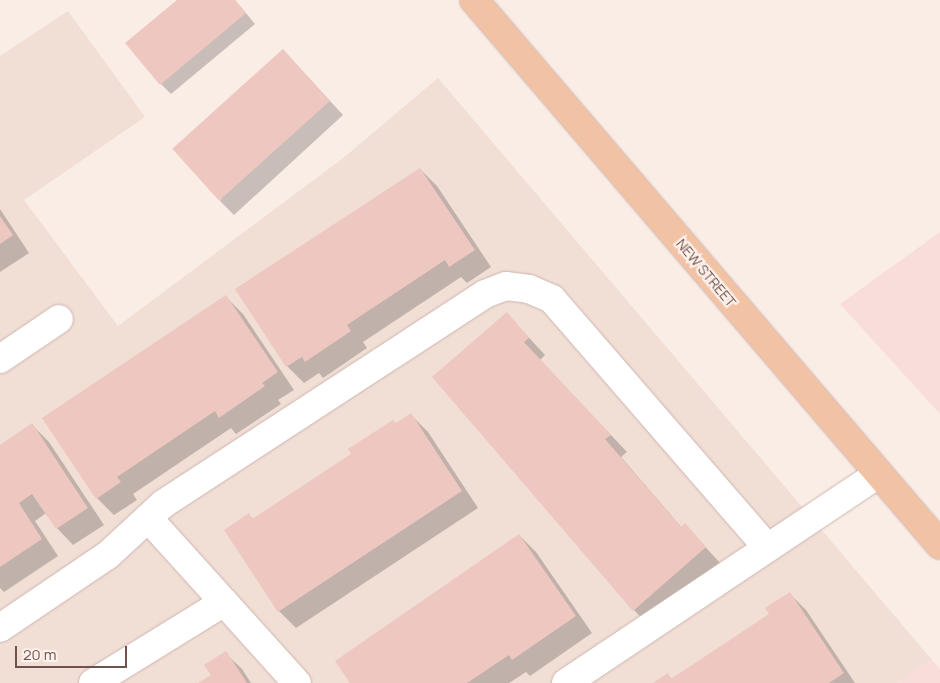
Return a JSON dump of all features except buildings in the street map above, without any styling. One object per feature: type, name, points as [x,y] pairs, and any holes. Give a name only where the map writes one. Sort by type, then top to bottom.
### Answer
[{"type":"main road","name":"NEW STREET","points":[[474,0],[940,545]]},
{"type":"lane","points":[[0,628],[108,555],[163,504],[485,294],[506,286],[529,289],[552,299],[767,547]]},
{"type":"lane","points":[[0,358],[59,319]]},
{"type":"lane","points":[[566,683],[878,474]]},
{"type":"lane","points":[[148,518],[297,683]]},
{"type":"lane","points":[[94,683],[224,602]]},
{"type":"shaded area","points":[[68,11],[145,117],[24,200],[118,326],[342,159],[438,78],[932,660],[897,683],[0,683],[0,56]]},
{"type":"shaded area","points":[[940,232],[940,414],[840,304]]},
{"type":"shaded area","points":[[932,660],[940,669],[940,683],[897,683]]}]
